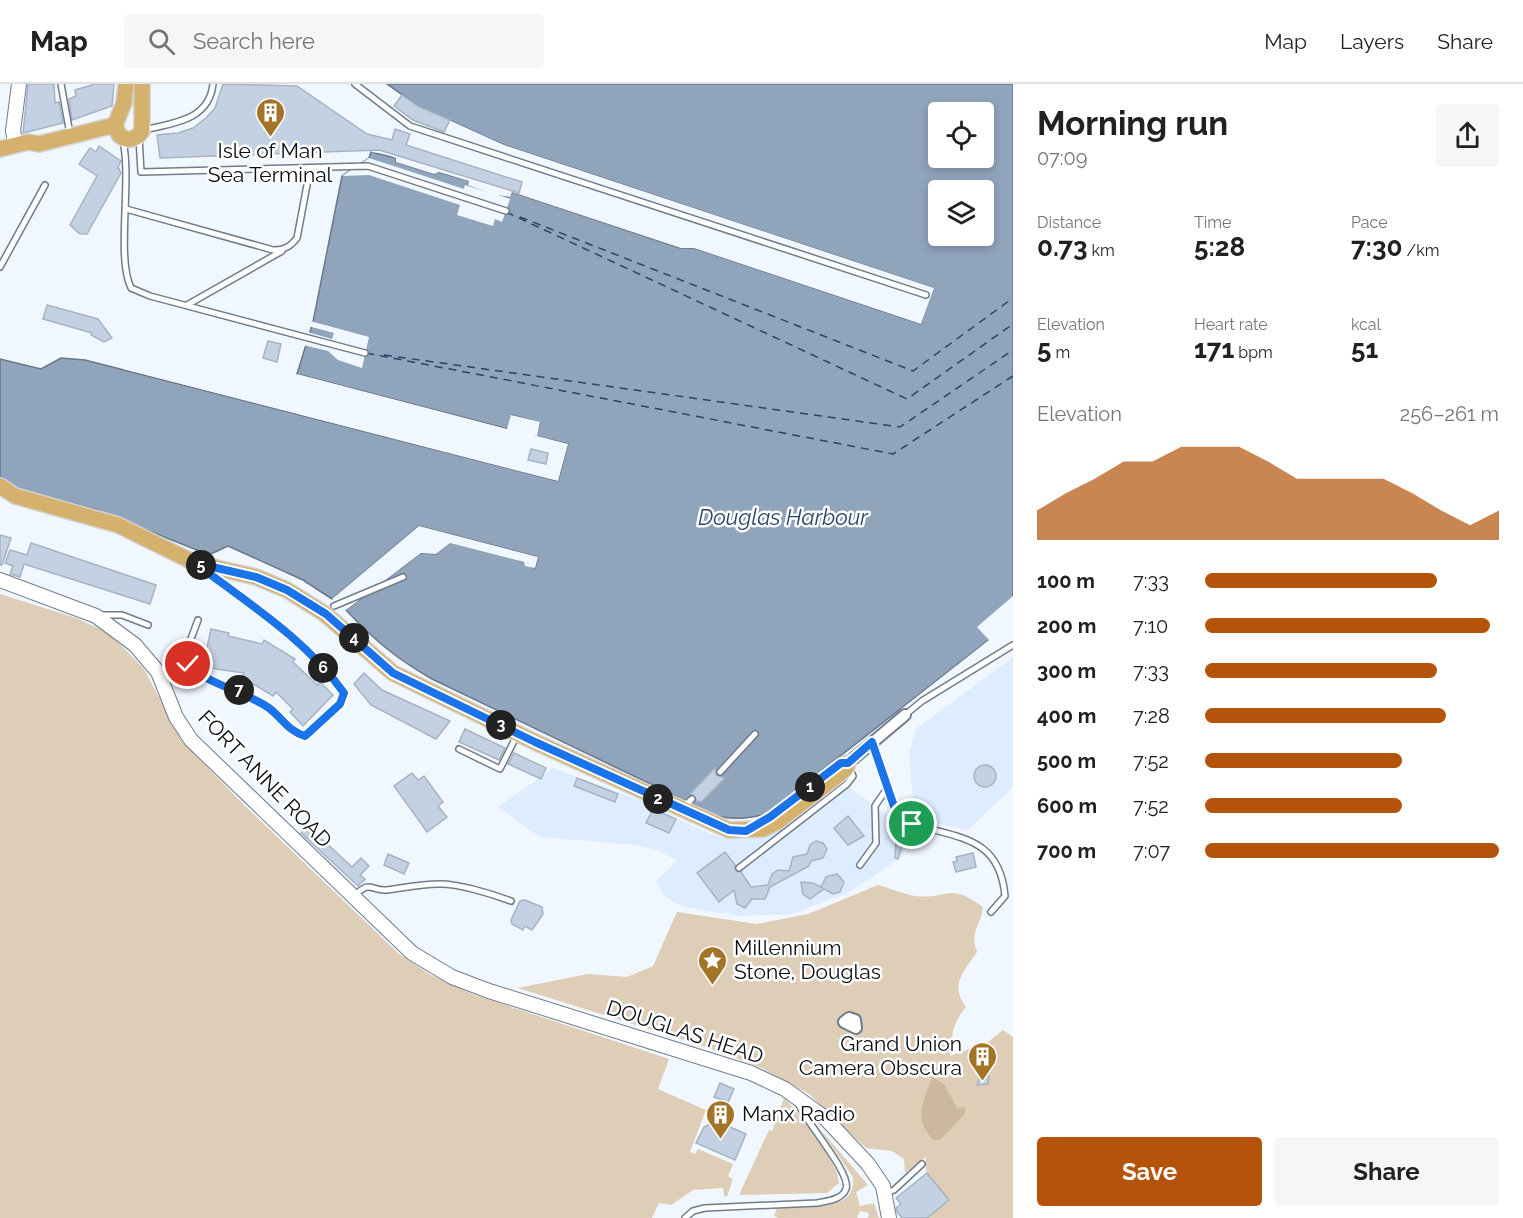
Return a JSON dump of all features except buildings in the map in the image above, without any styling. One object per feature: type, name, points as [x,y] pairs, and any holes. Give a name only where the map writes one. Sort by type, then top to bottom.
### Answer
[{"type":"main road","points":[[16,145],[13,131],[19,84]]},
{"type":"main road","points":[[119,127],[126,84]]},
{"type":"main road","points":[[119,127],[134,139],[141,129],[142,84]]},
{"type":"main road","points":[[0,160],[31,151],[39,144],[70,134],[119,127],[131,112],[141,129]]},
{"type":"main road","points":[[0,149],[28,142],[39,144]]},
{"type":"main road","points":[[0,486],[15,496],[118,525],[195,563],[256,577],[287,590],[326,614],[393,673],[518,734],[687,804],[729,830],[763,829],[777,822],[846,769],[848,763]]},
{"type":"main road","name":"FORT ANNE ROAD","points":[[0,580],[101,619],[135,645],[158,672],[176,717],[191,740],[412,953]]},
{"type":"main road","name":"DOUGLAS HEAD","points":[[412,953],[452,977],[489,991],[751,1073],[797,1098],[825,1118],[868,1164],[886,1193],[889,1218]]},
{"type":"street","points":[[848,763],[905,715]]},
{"type":"lane","points":[[62,84],[70,134]]},
{"type":"lane","points":[[213,84],[207,101],[188,119],[179,124],[141,129],[141,172],[368,166],[506,211]]},
{"type":"lane","points":[[355,84],[410,126],[927,295]]},
{"type":"lane","points":[[119,127],[127,160],[126,268],[131,288],[141,293],[365,353]]},
{"type":"lane","points":[[187,305],[292,245],[300,224],[310,169]]},
{"type":"lane","points":[[0,267],[45,185]]},
{"type":"lane","points":[[126,209],[273,250],[292,245]]},
{"type":"lane","points":[[195,563],[292,638],[332,676],[344,693],[340,704],[305,736],[293,732],[270,709],[246,693],[195,673],[188,664],[189,644],[198,620]]},
{"type":"lane","points":[[334,606],[403,577]]},
{"type":"lane","points":[[101,619],[122,615],[148,625]]},
{"type":"lane","points":[[905,715],[922,701],[1013,645]]},
{"type":"lane","points":[[459,749],[501,769],[518,734]]},
{"type":"lane","points":[[720,772],[755,734]]},
{"type":"lane","points":[[872,742],[898,818],[972,841],[987,850],[998,867],[1005,896],[991,912]]},
{"type":"lane","points":[[739,868],[847,784],[853,776],[848,763]]},
{"type":"lane","points":[[860,865],[876,843],[876,806],[888,787]]},
{"type":"lane","points":[[352,897],[363,888],[373,886],[388,890],[402,886],[440,883],[510,901]]},
{"type":"lane","points":[[685,1218],[693,1211],[705,1208],[818,1203],[833,1200],[842,1195],[847,1189],[847,1181],[797,1098]]},
{"type":"lane","points":[[886,1193],[894,1190],[922,1164]]},
{"type":"shaded area","points":[[0,594],[76,618],[109,633],[144,669],[182,741],[242,803],[399,954],[431,975],[472,994],[669,1059],[658,1089],[706,1110],[690,1152],[695,1154],[698,1149],[733,1164],[728,1176],[733,1179],[727,1197],[724,1196],[723,1188],[693,1190],[671,1205],[659,1203],[652,1218],[0,1218]]},
{"type":"shaded area","points":[[1013,657],[1013,787],[968,830],[915,819],[910,801],[913,798],[909,752],[916,729]]},
{"type":"shaded area","points":[[553,768],[644,802],[720,837],[758,837],[774,830],[840,781],[889,816],[914,830],[902,856],[870,879],[845,894],[792,914],[742,916],[683,907],[664,896],[656,881],[677,861],[658,850],[636,845],[540,837],[498,807]]},
{"type":"shaded area","points":[[878,885],[915,896],[926,897],[955,893],[983,907],[974,938],[977,952],[960,978],[959,992],[966,1007],[958,1018],[954,1030],[950,1056],[988,1042],[1003,1030],[1013,1037],[1013,1218],[927,1218],[926,1157],[905,1173],[904,1159],[892,1151],[866,1148],[809,1094],[762,1068],[709,1048],[518,988],[588,974],[627,977],[653,966],[677,912],[757,924],[808,914]]},
{"type":"shaded area","points":[[932,1077],[944,1084],[957,1108],[965,1107],[965,1114],[940,1140],[933,1140],[923,1124],[922,1117],[923,1102]]},
{"type":"shaded area","points":[[784,1098],[799,1114],[826,1152],[833,1164],[839,1183],[827,1193],[739,1195],[769,1130],[772,1131]]},
{"type":"shaded area","points":[[820,1129],[868,1185],[856,1192],[860,1206],[874,1203],[879,1218],[868,1218],[869,1213],[860,1211],[857,1218],[779,1218],[774,1216],[777,1208],[835,1203],[843,1200],[851,1191],[853,1177]]},
{"type":"water","name":"Douglas Harbour","points":[[387,84],[1013,84],[1013,621],[766,814],[742,818],[717,816],[432,679],[386,648],[346,610],[421,553],[436,554],[450,542],[525,562],[535,568],[538,557],[419,526],[332,599],[303,580],[228,546],[209,555],[97,510],[10,487],[0,479],[0,359],[41,369],[61,358],[85,360],[558,481],[568,444],[536,436],[540,423],[512,415],[508,429],[297,374],[313,322],[342,176],[369,158],[371,152],[396,158],[396,162],[434,174],[438,172],[470,181],[468,184],[509,197],[512,192],[680,248],[694,248],[921,324],[933,288],[504,145],[418,106]]},
{"type":"pier","points":[[418,106],[504,145],[934,288],[921,324],[694,248],[681,248],[512,192],[510,197],[498,195],[510,199],[502,222],[495,219],[493,226],[457,215],[460,205],[369,175],[342,176],[369,158],[464,189],[465,185],[487,192],[468,185],[469,181],[439,172],[434,174],[396,162],[396,158],[386,154],[371,152],[373,150],[387,151],[398,155],[399,160],[434,171],[439,169],[470,178],[472,183],[508,193],[512,189],[681,245],[694,245],[919,320],[930,290],[503,148],[417,109]]},
{"type":"pier","points":[[310,321],[369,337],[362,368],[338,360],[328,351],[303,345],[307,332],[332,339],[334,333],[308,326]]},
{"type":"pier","points":[[124,366],[556,478],[564,446],[535,439],[536,424],[513,419],[510,430],[507,432],[296,377],[297,374],[507,429],[511,415],[540,422],[537,436],[568,444],[558,481],[123,369]]},
{"type":"pier","points":[[419,526],[538,557],[535,568],[525,566],[524,562],[450,543],[436,554],[421,553],[346,610],[344,608],[419,550],[435,551],[449,540],[525,559],[533,565],[534,559],[420,529],[335,601],[332,599]]},
{"type":"pier","points":[[1013,596],[1013,625],[902,712],[900,710],[989,640],[977,627]]},
{"type":"ferry route","points":[[506,212],[907,399],[1013,324]]},
{"type":"ferry route","points":[[520,217],[913,371],[1013,298]]},
{"type":"ferry route","points":[[384,355],[900,427],[1013,350]]},
{"type":"ferry route","points":[[366,353],[893,454],[1013,376]]},
{"type":"place","name":"Isle of Man Sea Terminal","points":[[270,138]]},
{"type":"place","name":"Millennium Stone, Douglas","points":[[713,986]]},
{"type":"place","name":"Grand Union Camera Obscura","points":[[983,1082]]},
{"type":"place","name":"Manx Radio","points":[[721,1140]]},
{"type":"route","points":[[188,664],[195,673],[246,693],[270,709],[293,732],[305,736],[340,704],[344,693],[332,676],[292,638],[195,563],[256,577],[287,590],[326,614],[393,673],[535,742],[729,830],[746,831],[770,817],[841,763],[848,763],[872,742],[898,818],[912,824]]}]
